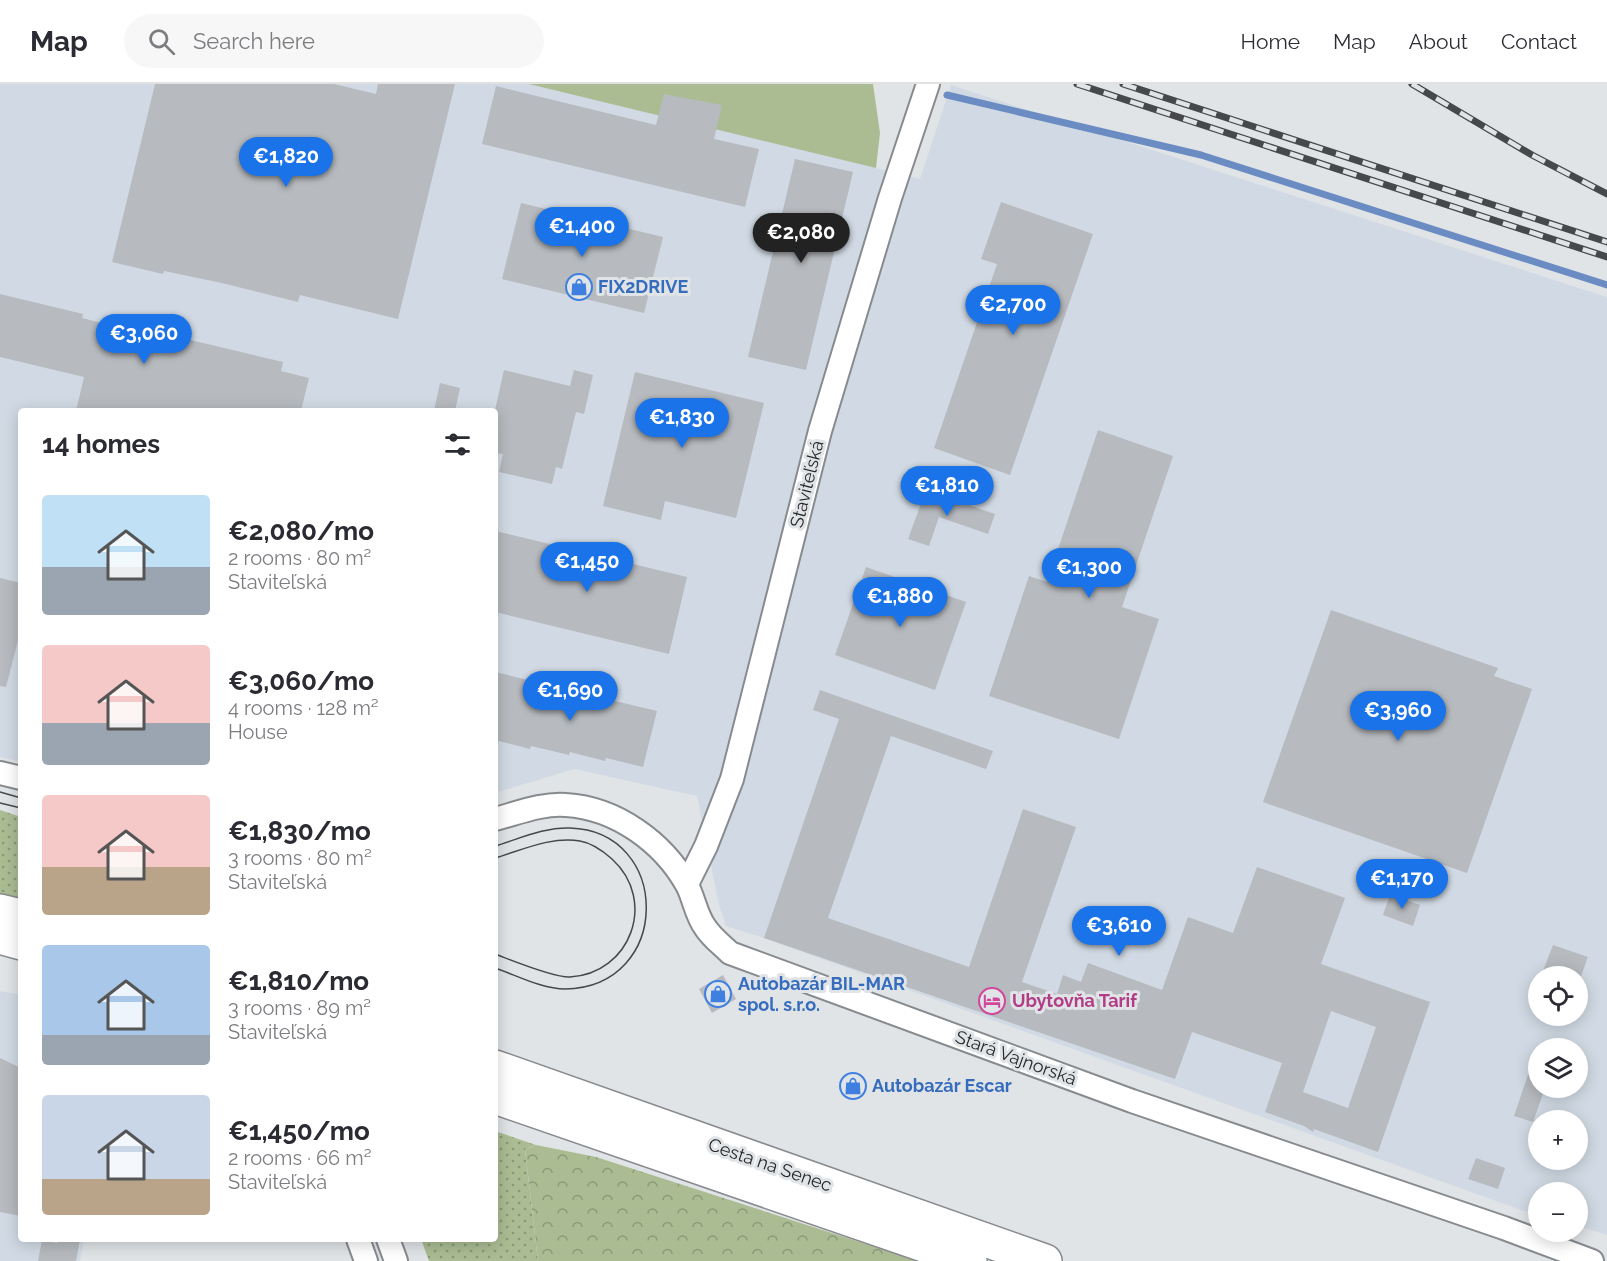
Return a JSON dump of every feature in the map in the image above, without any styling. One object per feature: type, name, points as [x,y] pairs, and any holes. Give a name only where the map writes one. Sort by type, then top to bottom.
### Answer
[{"type":"main road","points":[[0,911],[18,915]]},
{"type":"main road","points":[[0,937],[18,942]]},
{"type":"main road","name":"Cesta na Senec","points":[[498,1068],[1045,1261]]},
{"type":"main road","name":"Cesta na Senec","points":[[498,1098],[970,1261]]},
{"type":"street","name":"Staviteľská","points":[[687,884],[706,846],[732,779],[820,431],[890,198],[928,84]]},
{"type":"street","points":[[0,773],[18,777]]},
{"type":"street","name":"Stará Vajnorská","points":[[498,818],[543,806],[565,804],[588,808],[627,824],[657,846],[687,884],[704,927],[730,953],[1132,1101],[1504,1228],[1592,1261]]},
{"type":"street","points":[[359,1242],[366,1261]]},
{"type":"street","points":[[389,1242],[396,1261]]},
{"type":"shaded area","points":[[0,84],[537,84],[920,179],[951,85],[1607,297],[1607,1235],[1588,1229],[1588,1182],[1528,1182],[1528,1212],[1521,1210],[726,926],[719,905],[697,796],[574,769],[498,792],[498,408],[18,408],[18,761],[0,757]]},
{"type":"shaded area","points":[[0,991],[18,994],[18,1242],[83,1242],[80,1261],[0,1261]]},
{"type":"green space","points":[[529,84],[873,84],[880,133],[876,168]]},
{"type":"green space","points":[[0,810],[18,816],[18,898],[0,894]]},
{"type":"green space","points":[[498,1132],[536,1145],[525,1149],[538,1261],[429,1261],[422,1242],[498,1242]]},
{"type":"green space","points":[[536,1145],[596,1157],[919,1261],[538,1261],[525,1149]]},
{"type":"building","points":[[155,84],[334,84],[376,94],[378,84],[455,84],[398,319],[300,295],[298,302],[222,283],[164,271],[163,274],[112,262]]},
{"type":"building","points":[[496,86],[656,125],[664,94],[722,105],[714,139],[759,149],[745,207],[482,144]]},
{"type":"building","points":[[795,159],[853,172],[806,370],[748,357]]},
{"type":"building","points":[[1001,202],[1093,234],[1010,475],[934,448],[997,264],[981,259]]},
{"type":"building","points":[[521,203],[663,237],[644,313],[502,279]]},
{"type":"building","points":[[0,294],[83,314],[82,318],[168,340],[169,335],[283,362],[281,371],[309,378],[302,408],[77,408],[84,377],[0,357]]},
{"type":"building","points":[[504,370],[570,386],[574,370],[593,375],[584,414],[576,412],[562,469],[556,467],[552,484],[499,472],[503,454],[498,453],[498,408],[495,408]]},
{"type":"building","points":[[635,372],[764,403],[736,518],[665,501],[661,520],[603,506]]},
{"type":"building","points":[[440,383],[460,388],[456,408],[435,408]]},
{"type":"building","points":[[1098,430],[1173,456],[1122,607],[1159,619],[1119,739],[989,696],[1029,576],[1047,582]]},
{"type":"building","points":[[926,490],[995,514],[988,534],[939,517],[929,546],[908,539]]},
{"type":"building","points":[[498,532],[687,577],[669,654],[498,613]]},
{"type":"building","points":[[866,567],[966,602],[935,690],[835,655]]},
{"type":"building","points":[[0,578],[18,582],[18,641],[6,687],[0,686]]},
{"type":"building","points":[[1331,610],[1498,668],[1494,676],[1532,689],[1467,873],[1263,802]]},
{"type":"building","points":[[498,673],[657,711],[643,767],[570,752],[569,755],[531,746],[530,749],[498,741]]},
{"type":"building","points":[[820,690],[993,751],[986,769],[891,736],[828,918],[969,967],[1023,809],[1076,827],[1022,982],[1057,994],[1063,975],[1081,982],[1088,963],[1162,990],[1188,917],[1233,933],[1257,867],[1345,898],[1321,964],[1430,1002],[1378,1152],[1314,1129],[1313,1132],[1304,1126],[1265,1112],[1282,1063],[1192,1032],[1175,1079],[764,938],[839,719],[813,710]],"holes":[[[1331,1011],[1376,1027],[1348,1108],[1303,1092]]]},
{"type":"building","points":[[1390,895],[1420,905],[1413,926],[1383,915]]},
{"type":"building","points":[[1553,945],[1588,957],[1585,966],[1545,966]]},
{"type":"building","name":"Autobazár BIL-MAR spol. s.r.o.","points":[[723,975],[736,999],[712,1013],[699,989]]},
{"type":"building","points":[[0,1058],[18,1067],[18,1215],[0,1212]]},
{"type":"building","points":[[1528,1075],[1528,1098],[1541,1098],[1537,1110],[1528,1110],[1528,1120],[1514,1116]]},
{"type":"building","points":[[1476,1158],[1505,1168],[1498,1189],[1468,1179]]},
{"type":"building","points":[[42,1242],[79,1242],[76,1261],[38,1261]]},
{"type":"waterway","points":[[947,95],[1201,155],[1607,285]]},
{"type":"tram line","points":[[0,792],[18,797]]},
{"type":"tram line","points":[[0,803],[18,807]]},
{"type":"tram line","points":[[498,845],[541,831],[560,828],[604,836],[627,854],[642,880],[646,909],[641,938],[626,963],[600,982],[565,989],[556,988],[498,969]]},
{"type":"tram line","points":[[498,857],[559,840],[589,844],[612,859],[626,876],[633,895],[635,914],[631,933],[622,949],[608,963],[591,973],[563,977],[498,955]]},
{"type":"railway","points":[[1077,84],[1607,257]]},
{"type":"railway","points":[[1123,84],[1607,242]]},
{"type":"railway","points":[[1412,84],[1532,155],[1607,194]]},
{"type":"place","name":"FIX2DRIVE","points":[[579,287]]},
{"type":"place","name":"Autobazár BIL-MAR spol. s.r.o.","points":[[718,994]]},
{"type":"place","name":"Ubytovňa Tarif","points":[[992,1001]]},
{"type":"place","name":"Autobazár Escar","points":[[853,1086]]}]
